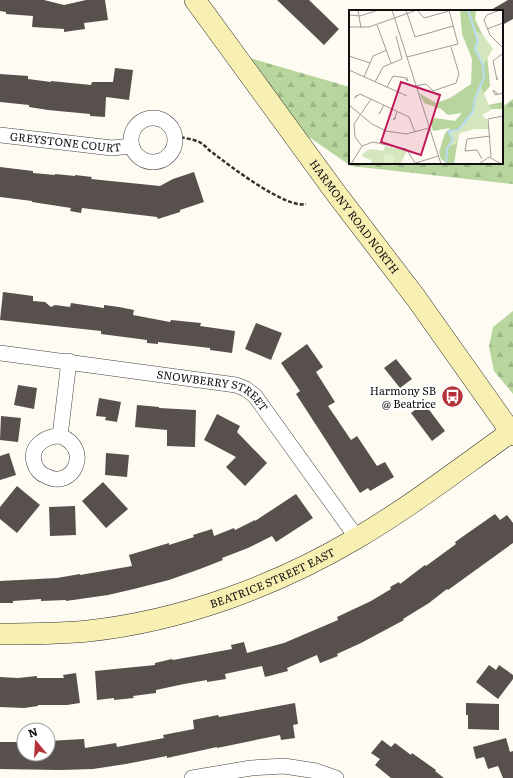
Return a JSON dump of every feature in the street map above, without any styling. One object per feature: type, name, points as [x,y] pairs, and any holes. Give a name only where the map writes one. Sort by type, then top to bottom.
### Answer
[{"type":"street","name":"HARMONY ROAD NORTH","points":[[194,0],[335,192],[416,298],[512,433]]},
{"type":"street","name":"GREYSTONE COURT","points":[[151,118],[164,121],[173,130],[175,136],[175,142],[171,154],[161,161],[148,162],[143,160],[131,146],[131,139],[135,127],[151,118]]},
{"type":"street","name":"GREYSTONE COURT","points":[[0,135],[112,148],[131,146]]},
{"type":"street","name":"SNOWBERRY STREET","points":[[0,352],[236,385],[246,389],[255,396],[357,538]]},
{"type":"street","points":[[60,436],[69,361]]},
{"type":"street","name":"BEATRICE STREET EAST","points":[[0,634],[88,631],[155,620],[238,596],[318,560],[357,538],[393,516],[512,433]]},
{"type":"street","points":[[192,778],[251,768],[284,766],[316,771],[336,778]]},
{"type":"path","points":[[175,136],[201,143],[212,153],[272,194],[289,202],[300,205],[306,204]]},
{"type":"green space","points":[[250,58],[349,87],[349,164],[503,164],[503,106],[513,99],[513,184],[351,166],[268,109]]},
{"type":"green space","points":[[513,311],[513,394],[494,371],[489,347],[493,327]]},
{"type":"building","points":[[0,0],[44,0],[64,5],[86,0],[105,0],[108,20],[84,23],[85,29],[64,32],[64,29],[32,27],[33,16],[6,14],[6,12],[0,11]]},
{"type":"building","points":[[277,0],[309,0],[339,29],[324,45]]},
{"type":"building","points":[[508,0],[513,0],[513,19],[503,24],[503,10],[491,10]]},
{"type":"building","points":[[115,68],[133,70],[129,100],[106,97],[105,117],[0,102],[0,74],[28,76],[28,79],[51,82],[91,85],[92,82],[113,82]]},
{"type":"building","points":[[0,167],[33,171],[33,173],[75,175],[92,177],[91,179],[160,186],[173,179],[194,172],[204,202],[158,219],[157,217],[82,208],[81,213],[70,211],[71,208],[0,197]]},
{"type":"building","points":[[3,292],[33,296],[33,301],[45,302],[51,307],[55,305],[70,307],[71,303],[104,308],[104,305],[134,310],[133,315],[170,322],[171,320],[201,323],[200,326],[235,331],[232,353],[210,350],[210,348],[158,342],[158,344],[147,343],[147,340],[101,334],[101,331],[0,320]]},
{"type":"building","points":[[256,323],[282,333],[271,360],[245,349]]},
{"type":"building","points":[[307,344],[323,367],[316,372],[335,402],[328,406],[351,440],[357,436],[377,466],[385,462],[394,477],[370,491],[368,488],[360,493],[296,394],[300,391],[281,363]]},
{"type":"building","points":[[396,359],[412,379],[400,388],[384,368]]},
{"type":"building","points":[[18,385],[37,388],[34,409],[14,405]]},
{"type":"building","points":[[99,398],[121,402],[117,422],[105,420],[106,417],[96,416]]},
{"type":"building","points":[[424,403],[445,431],[432,441],[411,413]]},
{"type":"building","points":[[137,405],[196,410],[195,447],[167,446],[167,430],[135,427]]},
{"type":"building","points":[[217,414],[240,426],[237,432],[267,463],[245,486],[226,467],[236,457],[204,440]]},
{"type":"building","points":[[1,416],[21,418],[18,442],[0,440]]},
{"type":"building","points":[[9,453],[16,475],[0,480],[0,456]]},
{"type":"building","points":[[106,453],[129,455],[127,477],[105,475]]},
{"type":"building","points":[[103,482],[128,509],[106,528],[82,501]]},
{"type":"building","points":[[17,486],[40,505],[17,533],[0,519],[0,507]]},
{"type":"building","points":[[296,494],[313,518],[276,542],[272,536],[248,548],[222,558],[223,560],[200,569],[169,580],[108,595],[66,601],[41,601],[41,599],[13,601],[13,603],[0,603],[0,581],[57,578],[132,566],[129,555],[169,543],[169,545],[194,537],[193,535],[212,529],[214,536],[234,528],[235,530],[255,521]]},
{"type":"building","points":[[75,506],[76,535],[50,536],[49,507]]},
{"type":"building","points":[[495,514],[500,520],[507,515],[513,523],[513,543],[448,590],[447,589],[429,603],[403,619],[404,620],[337,654],[338,656],[320,663],[317,655],[287,668],[288,671],[265,677],[262,666],[225,674],[226,679],[207,682],[207,680],[184,684],[156,690],[156,693],[133,696],[134,698],[97,700],[95,671],[155,665],[155,663],[172,659],[232,649],[231,645],[244,642],[247,653],[284,643],[338,620],[337,617],[371,601],[391,589],[390,587],[399,582],[400,584]]},
{"type":"building","points":[[489,665],[496,670],[499,665],[513,675],[513,679],[498,699],[476,682]]},
{"type":"building","points":[[76,673],[80,703],[67,705],[38,705],[24,708],[0,707],[0,677],[18,678],[37,676],[37,678],[64,678],[63,675]]},
{"type":"building","points":[[295,703],[298,724],[293,725],[295,738],[281,740],[280,735],[167,758],[167,756],[93,769],[0,769],[0,742],[16,742],[16,762],[56,762],[56,741],[84,739],[85,748],[116,743],[117,747],[164,738],[163,735],[194,729],[193,720],[218,715],[219,717]]},
{"type":"building","points":[[466,703],[499,704],[499,730],[468,729]]},
{"type":"building","points":[[506,738],[510,752],[513,751],[513,778],[503,778],[498,766],[488,769],[484,757],[476,759],[473,747]]},
{"type":"building","points":[[382,740],[391,747],[395,743],[411,755],[412,753],[436,770],[435,771],[444,778],[391,778],[375,765],[380,759],[371,753]]},
{"type":"place","name":"Harmony SB @ Beatrice","points":[[452,397]]}]
